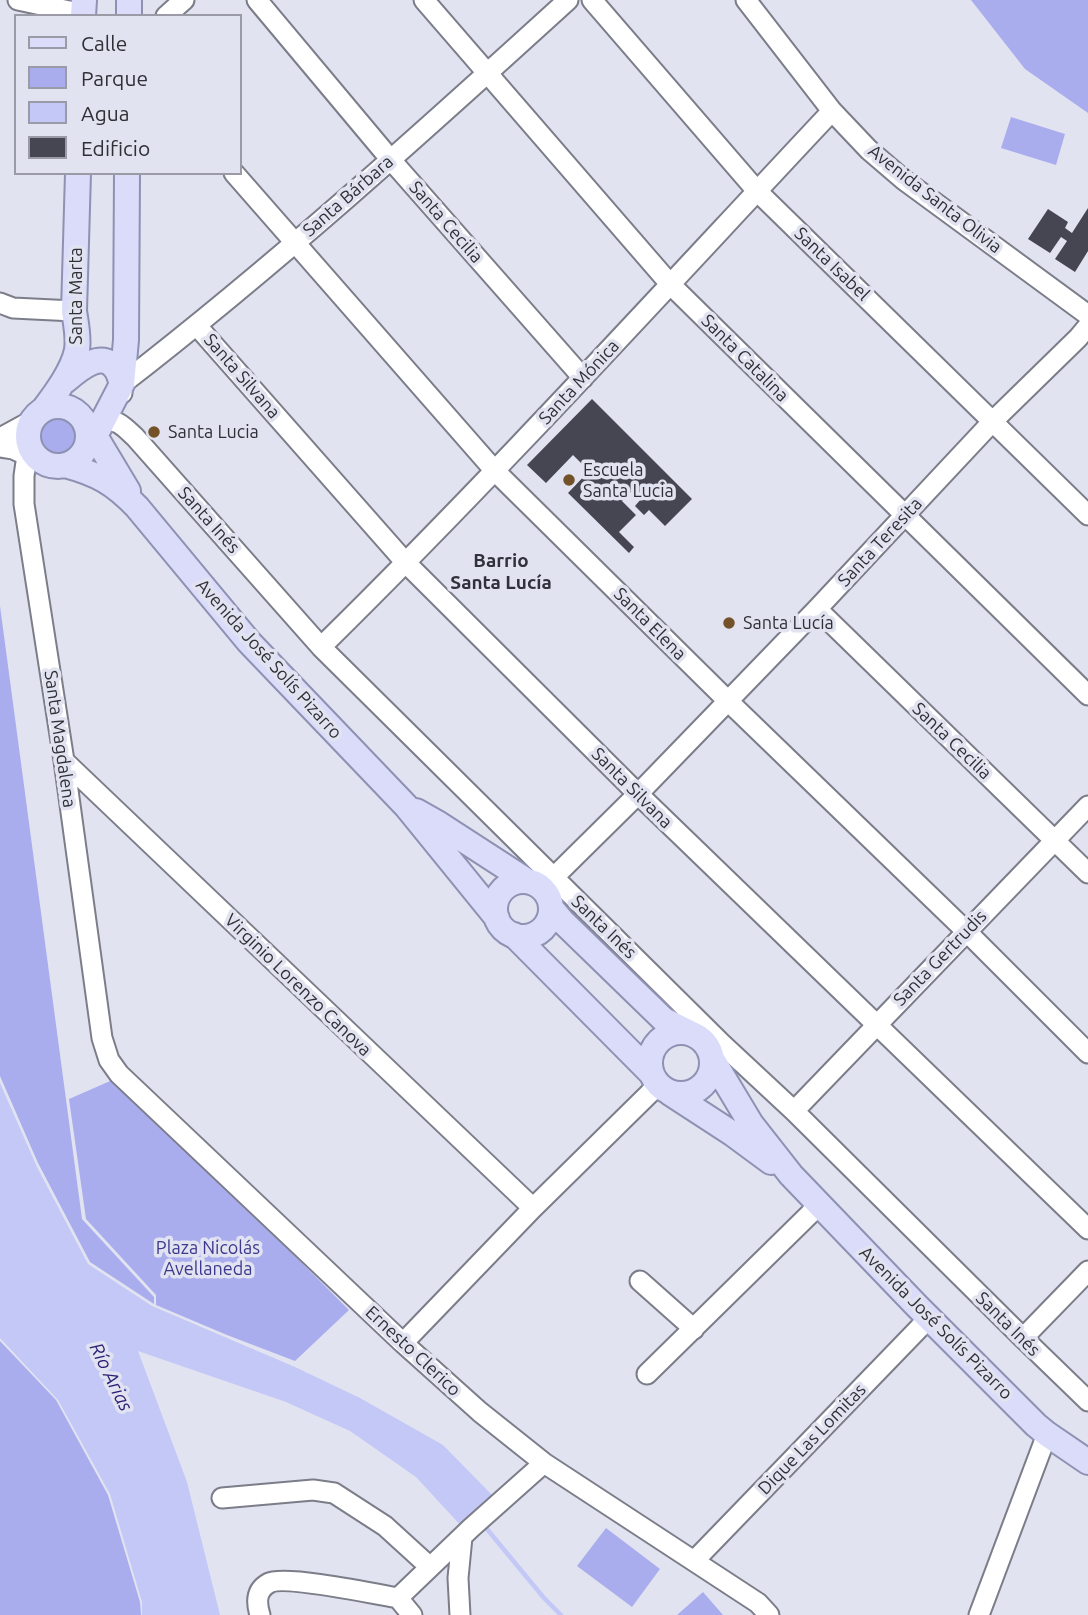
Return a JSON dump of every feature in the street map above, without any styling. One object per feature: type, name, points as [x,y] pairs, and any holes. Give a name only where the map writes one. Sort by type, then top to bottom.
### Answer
[{"type":"main road","name":"Santa Marta","points":[[40,442],[77,352],[78,175]]},
{"type":"main road","points":[[92,432],[79,415],[69,408],[56,406],[40,442],[78,459],[92,432],[117,397],[122,384],[126,341],[127,175]]},
{"type":"main road","points":[[76,322],[87,342],[99,349],[110,349],[126,341]]},
{"type":"main road","points":[[63,383],[82,367],[106,361],[116,369],[122,384]]},
{"type":"main road","name":"Avenida José Solís Pizarro","points":[[92,432],[137,507]]},
{"type":"main road","name":"Avenida José Solís Pizarro","points":[[40,442],[120,489],[249,642],[406,806],[505,927],[660,1083],[791,1175]]},
{"type":"main road","name":"Avenida José Solís Pizarro","points":[[406,806],[544,890],[562,922],[664,1020],[704,1039],[751,1124],[791,1175],[1046,1434],[1088,1462]]},
{"type":"main road","points":[[517,881],[544,890],[550,917],[540,931],[523,937],[505,927],[495,909],[496,899],[501,891],[517,881]]},
{"type":"main road","points":[[681,1032],[704,1039],[712,1070],[701,1088],[681,1095],[660,1083],[649,1063],[651,1053],[662,1038],[681,1032]]},
{"type":"street","points":[[18,0],[84,11]]},
{"type":"street","points":[[168,14],[184,0]]},
{"type":"street","name":"Santa Cecilia","points":[[257,0],[391,160],[583,378]]},
{"type":"street","name":"Santa Catalina","points":[[425,0],[670,284],[1088,695]]},
{"type":"street","name":"Santa Bárbara","points":[[122,384],[197,326],[391,160],[568,0]]},
{"type":"street","name":"Santa Isabel","points":[[592,0],[757,191],[1088,515]]},
{"type":"street","name":"Avenida Santa Olivia","points":[[746,0],[832,111],[869,150],[904,180],[1088,316]]},
{"type":"street","name":"Santa Mónica","points":[[321,647],[495,471],[832,111]]},
{"type":"street","name":"Santa Elena","points":[[236,175],[495,471],[1088,1053]]},
{"type":"street","points":[[0,303],[76,322]]},
{"type":"street","name":"Santa Silvana","points":[[197,326],[406,564],[638,794],[1088,1229]]},
{"type":"street","name":"Santa Teresita","points":[[544,890],[817,609],[993,421],[1085,338]]},
{"type":"street","name":"Santa Inés","points":[[122,384],[122,408],[135,438]]},
{"type":"street","name":"Santa Inés","points":[[92,432],[111,419],[117,421],[135,438],[321,647],[544,890]]},
{"type":"street","points":[[0,438],[40,442]]},
{"type":"street","name":"Avenida José Solís Pizarro","points":[[0,447],[13,449],[40,442]]},
{"type":"street","name":"Santa Magdalena","points":[[40,442],[24,476],[24,504],[64,761],[102,1038]]},
{"type":"street","name":"Santa Cecilia","points":[[817,609],[1088,873]]},
{"type":"street","name":"Virginio Lorenzo Canova","points":[[64,761],[533,1208]]},
{"type":"street","name":"Santa Gertrudis","points":[[794,1111],[1088,806]]},
{"type":"street","name":"Ernesto Clerico","points":[[102,1038],[108,1060],[119,1074],[403,1343],[480,1412],[544,1463],[695,1560],[758,1603],[769,1615]]},
{"type":"street","name":"Santa Inés","points":[[704,1039],[794,1111],[1088,1401]]},
{"type":"street","points":[[403,1343],[533,1208],[660,1083]]},
{"type":"street","points":[[647,1374],[819,1205]]},
{"type":"street","points":[[1023,1338],[1088,1271]]},
{"type":"street","points":[[640,1281],[695,1329]]},
{"type":"street","name":"Dique Las Lomitas","points":[[695,1560],[929,1318]]},
{"type":"street","points":[[979,1615],[1046,1434]]},
{"type":"street","points":[[398,1598],[544,1463]]},
{"type":"street","points":[[222,1498],[313,1490],[334,1493],[384,1526],[430,1567]]},
{"type":"street","points":[[460,1615],[458,1578],[467,1532]]},
{"type":"street","points":[[260,1615],[256,1602],[259,1592],[270,1582],[289,1580],[398,1598],[412,1615]]},
{"type":"green space","points":[[971,0],[1088,0],[1088,113],[1025,69]]},
{"type":"green space","points":[[1011,117],[1065,134],[1056,165],[1001,148]]},
{"type":"green space","points":[[56,415],[71,421],[77,436],[71,451],[56,457],[41,451],[35,436],[41,421]]},
{"type":"green space","points":[[0,606],[82,1219],[154,1297],[154,1304],[90,1262],[38,1163],[0,1076]]},
{"type":"green space","name":"Plaza Nicolás Avellaneda","points":[[117,1078],[349,1310],[295,1361],[156,1305],[156,1295],[86,1219],[69,1099]]},
{"type":"green space","points":[[0,1341],[56,1400],[108,1495],[140,1602],[141,1615],[0,1615]]},
{"type":"green space","points":[[606,1528],[660,1569],[632,1607],[577,1566]]},
{"type":"green space","points":[[703,1592],[723,1615],[677,1615]]},
{"type":"water","name":"Río Arias","points":[[0,1083],[37,1167],[88,1264],[152,1306],[360,1398],[443,1445],[497,1500],[463,1528],[416,1477],[350,1431],[286,1402],[138,1351],[187,1482],[220,1615],[142,1615],[142,1602],[110,1494],[58,1400],[0,1338]]},
{"type":"building","points":[[1088,208],[1088,251],[1075,272],[1055,259],[1067,241],[1061,237],[1050,253],[1028,239],[1048,209],[1068,222],[1065,228],[1072,233]]},
{"type":"building","points":[[592,399],[692,499],[665,526],[649,510],[644,515],[635,506],[641,499],[633,490],[622,501],[636,515],[619,532],[634,547],[629,553],[568,493],[589,471],[573,455],[546,483],[527,465]]},
{"type":"waterway","points":[[482,1523],[561,1615]]},
{"type":"place","name":"Santa Lucia","points":[[154,432]]},
{"type":"place","name":"Escuela Santa Lucia","points":[[569,480]]},
{"type":"place","name":"Santa Lucía","points":[[729,623]]},
{"type":"district","name":"Barrio Santa Lucía","points":[[501,572]]}]
